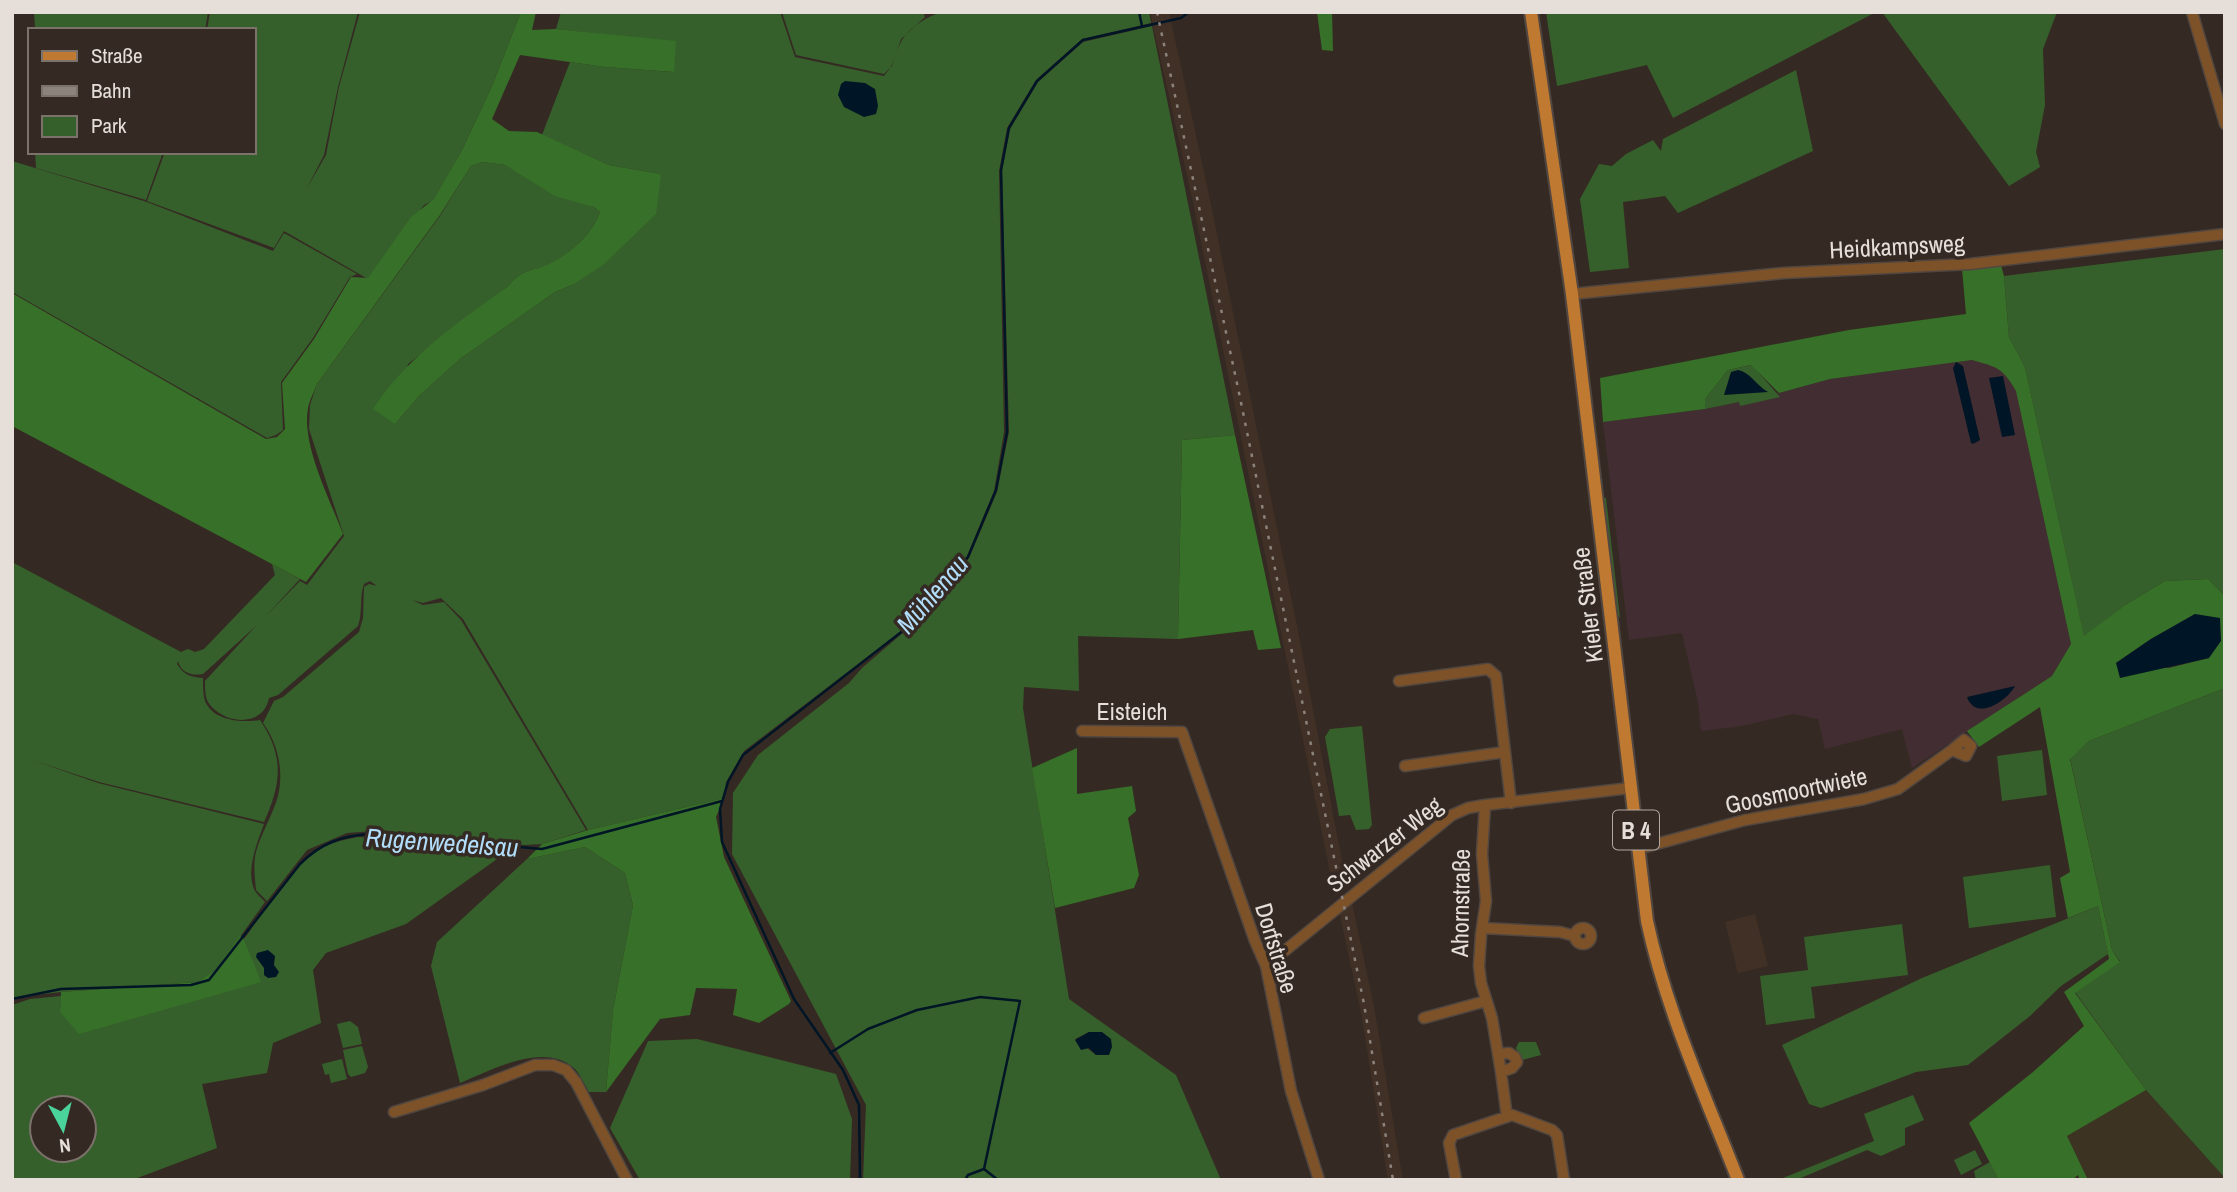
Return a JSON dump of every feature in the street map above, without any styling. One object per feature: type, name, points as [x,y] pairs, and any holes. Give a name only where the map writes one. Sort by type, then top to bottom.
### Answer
[{"type":"main road","name":"Kieler Straße","points":[[1531,12],[1572,294],[1647,920],[1659,972],[1738,1180]]},
{"type":"street","points":[[2192,12],[2225,124]]},
{"type":"street","name":"Heidkampsweg","points":[[1572,294],[1784,273],[1970,264],[2225,234]]},
{"type":"street","points":[[1399,681],[1488,669],[1496,676],[1511,803]]},
{"type":"street","name":"Eisteich","points":[[1082,732],[1182,732]]},
{"type":"street","name":"Dorfstraße","points":[[1182,732],[1255,941],[1266,965],[1291,1091],[1319,1180]]},
{"type":"street","name":"Goosmoortwiete","points":[[1638,849],[1745,820],[1864,799],[1898,789],[1952,750]]},
{"type":"street","points":[[1405,766],[1505,752]]},
{"type":"street","name":"Schwarzer Weg","points":[[1266,965],[1443,821],[1468,808],[1630,788]]},
{"type":"street","name":"Ahornstraße","points":[[1485,805],[1482,854],[1486,901],[1479,967],[1499,1054],[1507,1116]]},
{"type":"street","points":[[1482,928],[1560,932],[1575,936]]},
{"type":"street","points":[[1424,1018],[1486,1001]]},
{"type":"street","name":"Ahornstraße","points":[[1499,1054],[1509,1053],[1517,1062],[1512,1068],[1501,1072]]},
{"type":"street","points":[[394,1112],[483,1085],[536,1065],[552,1065],[566,1070],[576,1082],[627,1180]]},
{"type":"street","points":[[1456,1180],[1449,1143],[1453,1135],[1512,1115],[1552,1130],[1557,1135],[1564,1180]]},
{"type":"shaded area","points":[[1150,12],[1169,12],[1209,195],[1347,887],[1335,896],[1192,198]]},
{"type":"shaded area","points":[[1973,360],[2007,374],[2016,390],[2071,644],[2052,676],[1912,768],[1902,729],[1825,749],[1818,719],[1793,714],[1742,726],[1701,731],[1698,702],[1682,633],[1629,640],[1603,422],[1705,409],[1830,379]]},
{"type":"shaded area","points":[[1352,902],[1375,1012],[1403,1180],[1388,1180],[1361,1012],[1339,911]]},
{"type":"shaded area","points":[[1755,914],[1768,966],[1738,973],[1725,922]]},
{"type":"shaded area","points":[[2146,1090],[2225,1180],[2088,1180],[2067,1136]]},
{"type":"green space","points":[[34,12],[208,12],[205,28],[35,27]]},
{"type":"green space","points":[[210,12],[358,12],[338,87],[324,155],[306,190],[326,155],[339,87],[360,12],[521,12],[492,86],[462,150],[434,200],[424,205],[368,279],[284,231],[274,248],[147,201],[164,154],[256,154],[256,28],[207,28]]},
{"type":"green space","points":[[521,12],[536,12],[532,30],[556,29],[676,41],[674,72],[605,67],[520,55],[492,119],[509,131],[537,132],[609,165],[661,174],[656,214],[603,265],[572,285],[555,292],[460,359],[419,396],[395,424],[373,409],[401,373],[434,342],[520,275],[553,262],[570,251],[585,237],[600,212],[594,207],[555,196],[505,165],[483,162],[471,166],[440,215],[317,384],[309,404],[308,435],[312,452],[343,534],[306,582],[12,426],[12,293],[266,439],[277,437],[285,429],[282,383],[314,339],[351,277],[368,278],[411,217],[434,199],[462,150],[492,86]]},
{"type":"green space","points":[[561,12],[780,12],[795,57],[884,76],[908,32],[941,12],[1149,12],[1151,23],[1082,39],[1036,80],[1007,128],[999,171],[1004,432],[994,491],[967,556],[909,625],[744,751],[726,782],[724,798],[588,830],[463,619],[441,598],[423,603],[412,600],[423,605],[444,602],[461,620],[586,830],[542,844],[524,845],[373,831],[347,833],[307,850],[267,901],[256,890],[255,857],[276,803],[280,787],[280,767],[276,748],[263,723],[274,701],[283,697],[359,632],[363,618],[364,587],[369,584],[377,586],[370,581],[364,584],[358,626],[278,695],[269,698],[259,715],[251,719],[232,719],[214,709],[207,700],[205,681],[257,625],[203,674],[187,673],[178,661],[177,664],[185,673],[203,678],[205,701],[214,713],[237,721],[260,720],[268,733],[274,746],[278,771],[274,795],[264,822],[99,782],[32,760],[98,783],[264,824],[253,856],[251,873],[254,889],[265,902],[215,972],[197,982],[61,992],[12,1000],[12,562],[181,652],[204,649],[275,575],[272,564],[300,579],[265,617],[300,581],[307,585],[344,536],[309,429],[310,405],[317,384],[440,216],[471,166],[483,162],[505,165],[600,212],[585,237],[570,251],[545,266],[520,275],[408,364],[395,424],[419,396],[460,359],[555,292],[572,285],[661,174],[609,165],[542,135],[570,62],[673,72],[675,42],[556,29]]},
{"type":"green space","points":[[782,12],[923,12],[925,17],[901,39],[892,66],[884,74],[796,55]]},
{"type":"green space","points":[[1317,12],[1332,12],[1333,51],[1322,50]]},
{"type":"green space","points":[[1546,12],[1876,12],[1673,118],[1647,65],[1557,86]]},
{"type":"green space","points":[[1882,12],[2057,12],[2043,49],[2045,105],[2036,152],[2040,167],[2009,186]]},
{"type":"green space","points":[[1152,26],[1235,435],[1182,440],[1178,639],[1078,636],[1079,691],[1024,687],[1023,708],[1069,999],[1176,1075],[1221,1180],[863,1180],[866,1105],[732,854],[733,793],[758,755],[849,683],[862,668],[911,626],[969,558],[997,492],[1009,432],[1002,171],[1010,129],[1038,82],[1083,42]],"holes":[[[1089,1032],[1102,1032],[1096,1055],[1075,1039]]]},
{"type":"green space","points":[[1796,70],[1813,151],[1678,213],[1665,196],[1623,202],[1629,268],[1590,272],[1580,199],[1599,164],[1612,166],[1626,154],[1653,140],[1661,151],[1663,139]]},
{"type":"green space","points":[[35,154],[162,154],[146,200],[36,168]]},
{"type":"green space","points":[[12,161],[147,202],[273,251],[284,233],[357,274],[350,277],[313,338],[281,382],[283,430],[267,438],[12,292]]},
{"type":"green space","points":[[2225,249],[2225,596],[2208,579],[2165,581],[2125,605],[2084,637],[2025,367],[2009,337],[2004,276]]},
{"type":"green space","points":[[2001,265],[2009,337],[2025,367],[2084,636],[2125,605],[2165,581],[2208,579],[2225,596],[2225,688],[2089,741],[2070,759],[2112,950],[2120,962],[2075,993],[2146,1090],[2067,1136],[2088,1180],[2080,1180],[2078,1175],[2072,1180],[1995,1180],[1998,1178],[1969,1123],[2033,1072],[2084,1026],[2064,992],[2109,959],[2098,906],[2068,918],[2060,878],[2070,872],[2040,707],[1979,747],[1967,731],[2052,676],[2071,644],[2016,391],[2011,383],[1998,370],[1972,360],[1830,379],[1779,393],[1751,365],[1728,370],[1705,399],[1705,409],[1603,422],[1600,378],[1849,330],[1966,314],[1962,269]],"holes":[[[2195,614],[2209,658],[2169,668],[2116,663]]]},
{"type":"green space","points":[[1752,365],[1780,397],[1740,406],[1739,402],[1705,409],[1705,399],[1728,370]]},
{"type":"green space","points":[[1235,435],[1281,648],[1258,650],[1253,630],[1178,639],[1182,440]]},
{"type":"green space","points":[[1600,498],[1606,498],[1620,618],[1616,613]]},
{"type":"green space","points":[[2225,688],[2225,1178],[2146,1090],[2075,992],[2120,961],[2112,950],[2070,758],[2089,741]]},
{"type":"green space","points":[[1362,726],[1372,825],[1369,829],[1356,830],[1350,815],[1339,816],[1325,737],[1330,729]]},
{"type":"green space","points":[[1077,748],[1077,794],[1132,786],[1136,811],[1128,818],[1139,875],[1134,888],[1055,908],[1032,768]]},
{"type":"green space","points":[[2042,750],[2047,795],[2002,801],[1997,756]]},
{"type":"green space","points":[[724,798],[716,817],[724,857],[791,1001],[759,1023],[733,1015],[737,989],[696,988],[690,1015],[660,1019],[606,1092],[613,1010],[633,905],[625,873],[585,847],[527,859],[542,844],[588,830]]},
{"type":"green space","points":[[358,837],[511,849],[406,924],[326,953],[313,970],[321,1023],[273,1043],[267,1073],[202,1084],[217,1148],[132,1180],[12,1180],[12,1005],[30,999],[61,996],[60,1012],[260,982],[244,939],[304,861],[334,843]]},
{"type":"green space","points":[[585,847],[625,873],[633,905],[613,1010],[606,1092],[589,1092],[574,1068],[562,1060],[548,1057],[517,1060],[460,1083],[431,966],[437,942],[527,859]]},
{"type":"green space","points":[[2050,865],[2056,917],[1969,928],[1963,877]]},
{"type":"green space","points":[[2098,906],[2108,954],[2061,986],[2030,1016],[1968,1065],[1916,1072],[1821,1108],[1809,1104],[1782,1045],[1922,978]]},
{"type":"green space","points":[[1902,924],[1908,975],[1811,987],[1815,1018],[1766,1025],[1760,976],[1808,970],[1804,937]]},
{"type":"green space","points":[[240,936],[244,939],[261,982],[79,1034],[60,1012],[61,992],[197,982],[215,971]]},
{"type":"green space","points":[[350,1021],[358,1027],[362,1044],[343,1048],[337,1024]]},
{"type":"green space","points":[[697,1039],[836,1074],[852,1119],[850,1180],[640,1180],[610,1128],[648,1041]]},
{"type":"green space","points":[[1519,1042],[1536,1042],[1541,1055],[1522,1060],[1516,1048]]},
{"type":"green space","points":[[362,1046],[368,1067],[365,1073],[351,1077],[343,1050]]},
{"type":"green space","points":[[342,1059],[347,1079],[331,1083],[322,1064]]},
{"type":"green space","points":[[1913,1095],[1924,1120],[1905,1128],[1905,1145],[1881,1156],[1867,1150],[1796,1180],[1778,1180],[1874,1141],[1864,1114]]},
{"type":"green space","points":[[1975,1150],[1982,1164],[1961,1175],[1954,1160]]},
{"type":"green space","points":[[1990,1162],[1998,1178],[1976,1180],[1974,1171]]},
{"type":"water","points":[[845,81],[865,83],[875,89],[878,106],[876,114],[864,117],[844,107],[838,95],[841,84]]},
{"type":"water","points":[[1956,362],[1963,366],[1980,440],[1973,444],[1953,368]]},
{"type":"water","points":[[1738,370],[1746,373],[1768,392],[1724,395],[1731,372]]},
{"type":"water","points":[[2003,376],[2015,435],[2002,437],[1989,378]]},
{"type":"water","points":[[2195,614],[2220,618],[2221,641],[2209,658],[2120,678],[2116,663]]},
{"type":"water","points":[[2015,686],[1999,703],[1984,708],[1977,708],[1967,697]]},
{"type":"water","points":[[268,950],[275,956],[274,965],[279,972],[276,977],[268,978],[264,975],[264,968],[256,957],[257,953]]},
{"type":"water","points":[[1089,1032],[1102,1032],[1111,1039],[1109,1055],[1096,1055],[1089,1048],[1081,1050],[1075,1040]]},
{"type":"waterway","points":[[1139,12],[1142,26]]},
{"type":"waterway","name":"Mühlenau","points":[[860,1180],[859,1105],[843,1070],[794,999],[722,842],[720,809],[728,782],[743,755],[909,626],[968,557],[996,490],[1007,432],[1001,170],[1009,128],[1037,81],[1083,40],[1181,18],[1189,12]]},
{"type":"waterway","name":"Rugenwedelsau","points":[[12,999],[61,989],[191,985],[209,980],[300,864],[324,846],[342,838],[372,834],[542,849],[722,801]]},
{"type":"waterway","points":[[830,1053],[868,1029],[917,1010],[980,997],[1020,1001],[984,1169],[968,1175],[965,1180]]},
{"type":"waterway","points":[[984,1169],[998,1180]]},
{"type":"railway","points":[[1157,12],[1238,388],[1364,1004],[1393,1180]]}]
